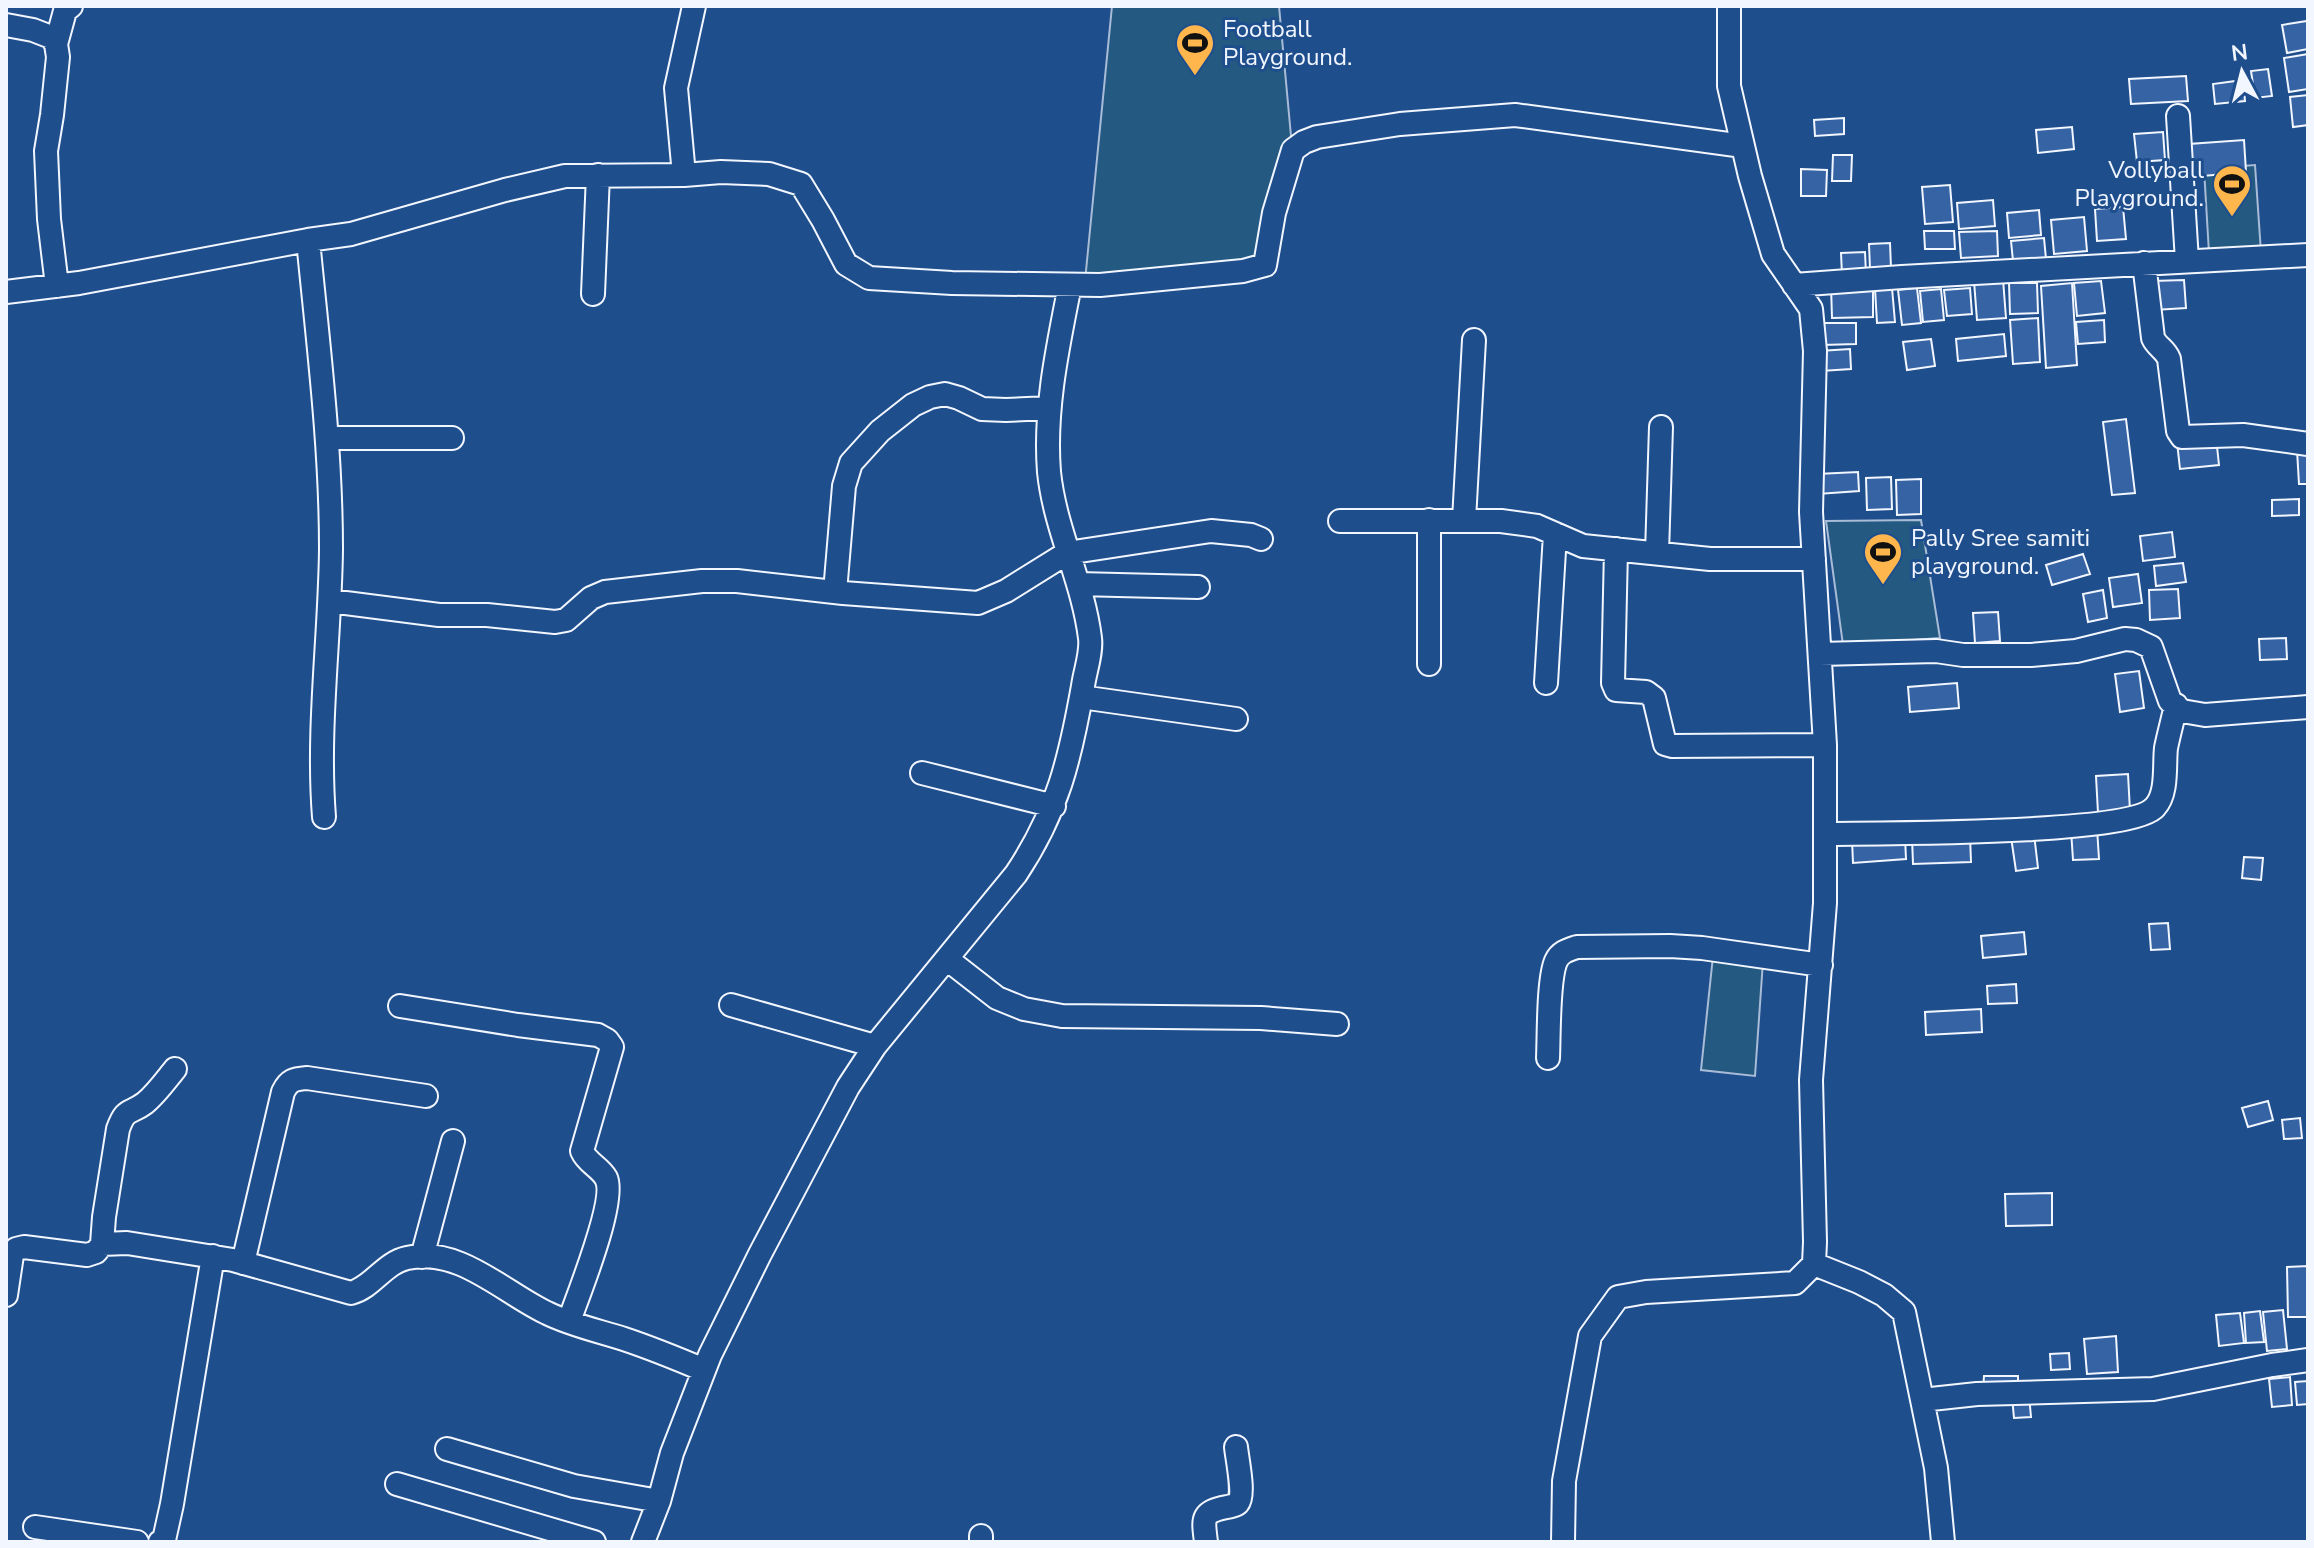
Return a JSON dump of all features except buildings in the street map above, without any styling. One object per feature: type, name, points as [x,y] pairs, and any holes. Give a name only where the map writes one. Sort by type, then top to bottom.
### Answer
[{"type":"street","points":[[57,286],[49,219],[46,151],[54,100],[58,57],[56,44],[65,11],[71,6]]},
{"type":"street","points":[[684,175],[676,88],[694,6]]},
{"type":"street","points":[[1563,1542],[1564,1481],[1590,1336],[1618,1297],[1646,1292],[1795,1283],[1814,1264],[1811,1080],[1825,903],[1825,745],[1811,512],[1815,351],[1811,309],[1773,254],[1743,146],[1729,86],[1729,6]]},
{"type":"street","points":[[6,25],[42,33],[51,37],[56,44]]},
{"type":"street","points":[[6,292],[57,286],[351,234],[565,176],[721,172],[769,174],[801,184],[846,264],[869,278],[952,283],[1100,285],[1243,271],[1265,265],[1274,213],[1293,150],[1317,137],[1400,124],[1515,115],[1743,146]]},
{"type":"street","points":[[2178,116],[2187,261]]},
{"type":"street","points":[[593,294],[598,175]]},
{"type":"street","points":[[308,240],[328,438],[330,601],[321,777],[324,817]]},
{"type":"street","points":[[1794,285],[2308,255]]},
{"type":"street","points":[[2144,263],[2153,338],[2169,359],[2178,431],[2182,437],[2243,435],[2308,444]]},
{"type":"street","points":[[643,1542],[659,1501],[672,1453],[704,1370],[760,1254],[848,1087],[875,1046],[1016,874],[1034,847],[1054,806],[1071,752],[1091,642],[1083,601],[1056,517],[1049,471],[1049,408],[1070,285]]},
{"type":"street","points":[[1464,520],[1474,340]]},
{"type":"street","points":[[835,592],[844,486],[851,463],[880,431],[913,405],[945,394],[982,409],[1049,408]]},
{"type":"street","points":[[1657,553],[1661,427]]},
{"type":"street","points":[[328,438],[452,438]]},
{"type":"street","points":[[1429,520],[1429,664]]},
{"type":"street","points":[[1340,521],[1501,521],[1537,526],[1583,546],[1710,559],[1814,559]]},
{"type":"street","points":[[330,601],[439,615],[487,615],[555,622],[566,620],[591,598],[605,592],[702,581],[737,581],[978,603],[1006,591],[1067,553],[1211,531],[1261,539]]},
{"type":"street","points":[[1546,683],[1555,534]]},
{"type":"street","points":[[1616,549],[1613,683],[1616,690],[1646,692],[1654,698],[1665,744],[1825,745]]},
{"type":"street","points":[[1078,584],[1198,587]]},
{"type":"street","points":[[1820,654],[1936,651],[1984,656],[2031,655],[2076,651],[2125,639],[2136,640],[2151,647],[2170,701],[2182,711],[2205,715],[2308,707]]},
{"type":"street","points":[[1081,697],[1236,719]]},
{"type":"street","points":[[1825,834],[1985,832],[2141,816],[2155,807],[2162,790],[2176,705]]},
{"type":"street","points":[[922,773],[1054,806]]},
{"type":"street","points":[[1548,1058],[1553,976],[1556,960],[1563,951],[1577,947],[1670,946],[1821,965]]},
{"type":"street","points":[[947,959],[997,998],[1024,1009],[1062,1016],[1261,1018],[1337,1024]]},
{"type":"street","points":[[731,1005],[875,1046]]},
{"type":"street","points":[[400,1006],[598,1035],[612,1047],[582,1151],[585,1158],[606,1178],[609,1191],[605,1216],[569,1321]]},
{"type":"street","points":[[6,1295],[11,1248],[87,1255],[96,1252],[102,1244],[122,1119],[126,1112],[145,1103],[175,1069]]},
{"type":"street","points":[[243,1263],[266,1158],[288,1082],[307,1078],[426,1096]]},
{"type":"street","points":[[422,1257],[453,1141]]},
{"type":"street","points":[[102,1244],[127,1243],[213,1256],[351,1293],[361,1290],[394,1263],[408,1257],[448,1259],[549,1314],[638,1343],[704,1370]]},
{"type":"street","points":[[160,1542],[164,1540],[172,1504],[213,1256]]},
{"type":"street","points":[[1814,1264],[1884,1295],[1904,1312],[1936,1468],[1943,1542]]},
{"type":"street","points":[[1922,1400],[1977,1394],[2153,1389],[2308,1360]]},
{"type":"street","points":[[1206,1542],[1206,1514],[1240,1501],[1236,1447]]},
{"type":"street","points":[[447,1449],[574,1486],[659,1501]]},
{"type":"street","points":[[397,1484],[594,1542]]},
{"type":"street","points":[[35,1527],[137,1542]]},
{"type":"shaded area","name":"Football Playground.","points":[[1112,6],[1279,6],[1292,147],[1265,265],[1085,281]]},
{"type":"shaded area","name":"Vollyball Playground.","points":[[2255,165],[2262,267],[2210,270],[2204,169]]},
{"type":"shaded area","name":"Pally Sree samiti playground.","points":[[1921,520],[1940,638],[1843,645],[1826,521]]},
{"type":"shaded area","points":[[1713,956],[1763,961],[1755,1076],[1701,1070]]},
{"type":"place","name":"Football Playground.","points":[[1195,77]]},
{"type":"place","name":"Vollyball Playground.","points":[[2232,218]]},
{"type":"place","name":"Pally Sree samiti playground.","points":[[1883,586]]}]
